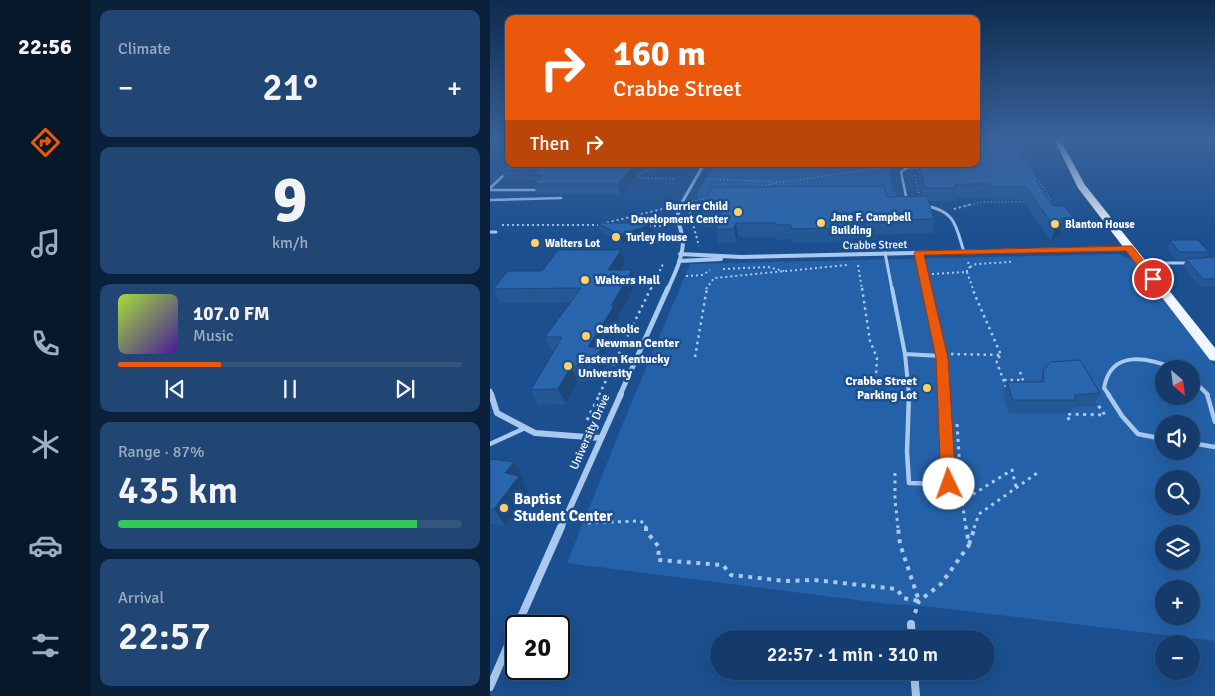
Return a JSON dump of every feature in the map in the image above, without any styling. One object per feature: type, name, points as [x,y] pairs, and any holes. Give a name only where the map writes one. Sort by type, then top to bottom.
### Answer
[{"type":"main road","points":[[1074,171],[1081,186],[1215,357]]},
{"type":"street","points":[[680,204],[700,171]]},
{"type":"street","name":"University Drive","points":[[521,615],[680,257],[683,242],[677,215],[680,204]]},
{"type":"street","name":"Crabbe Street","points":[[680,257],[1129,248]]},
{"type":"street","points":[[490,392],[497,413],[535,434],[600,438]]},
{"type":"street","points":[[911,624],[911,630]]},
{"type":"street","name":"University Drive","points":[[490,687],[505,652]]},
{"type":"street","points":[[915,680],[916,696]]},
{"type":"lane","points":[[490,189],[508,171]]},
{"type":"lane","points":[[902,171],[907,201],[911,203]]},
{"type":"lane","points":[[490,189],[535,190]]},
{"type":"lane","points":[[490,200],[561,198]]},
{"type":"lane","points":[[924,205],[943,209],[952,215],[964,252]]},
{"type":"lane","points":[[490,232],[496,232]]},
{"type":"lane","points":[[885,253],[904,354],[910,404],[907,452],[909,483],[949,484],[941,356],[919,253]]},
{"type":"lane","points":[[1141,263],[1195,263]]},
{"type":"lane","points":[[904,354],[941,356]]},
{"type":"lane","points":[[1155,362],[1136,359],[1118,363],[1108,370],[1104,388],[1122,416],[1138,434],[1155,437]]},
{"type":"lane","points":[[1200,385],[1208,392],[1215,422]]},
{"type":"lane","points":[[490,444],[525,428]]},
{"type":"lane","points":[[1200,444],[1215,447]]},
{"type":"path","points":[[645,171],[636,176],[641,178],[675,179]]},
{"type":"path","points":[[704,179],[708,171]]},
{"type":"path","points":[[749,189],[856,171]]},
{"type":"path","points":[[914,171],[921,201]]},
{"type":"path","points":[[1033,171],[1051,202],[1041,202]]},
{"type":"path","points":[[709,179],[784,182]]},
{"type":"path","points":[[697,194],[690,213],[700,248]]},
{"type":"path","points":[[680,204],[715,196]]},
{"type":"path","points":[[954,209],[981,202],[1031,202]]},
{"type":"path","points":[[497,225],[598,224],[662,208]]},
{"type":"path","points":[[598,224],[603,227],[612,227]]},
{"type":"path","points":[[647,226],[665,226]]},
{"type":"path","points":[[1001,355],[972,290],[967,269],[976,264],[1010,262],[1008,258]]},
{"type":"path","points":[[966,259],[970,267]]},
{"type":"path","points":[[587,420],[664,262]]},
{"type":"path","points":[[695,357],[701,313],[707,286],[710,281],[724,276],[858,265],[870,341],[878,358],[876,395]]},
{"type":"path","points":[[720,269],[768,268],[788,271]]},
{"type":"path","points":[[686,276],[703,275],[711,269]]},
{"type":"path","points":[[939,273],[967,272]]},
{"type":"path","points":[[951,364],[950,354],[1001,355]]},
{"type":"path","points":[[1001,355],[996,360],[1007,391]]},
{"type":"path","points":[[1020,372],[1023,380]]},
{"type":"path","points":[[1004,380],[1023,380],[1033,386]]},
{"type":"path","points":[[1069,420],[1068,414],[1104,415],[1094,400]]},
{"type":"path","points":[[957,421],[962,501],[969,545]]},
{"type":"path","points":[[962,501],[1012,470],[1016,488]]},
{"type":"path","points":[[588,523],[639,521],[645,523],[646,531],[659,547],[658,560],[723,565],[731,575],[786,582],[814,580],[897,589],[903,598],[919,601],[931,595],[960,560],[969,545],[979,514],[1040,471]]},
{"type":"path","points":[[895,473],[895,500],[900,544],[919,601],[911,624]]},
{"type":"path","points":[[949,484],[962,501]]},
{"type":"path","points":[[895,500],[901,498]]},
{"type":"shaded area","points":[[710,171],[889,171],[892,191],[897,194],[896,197],[705,201],[697,195]]},
{"type":"shaded area","points":[[1119,254],[1133,260],[1215,366],[1215,641],[1200,639],[1200,635],[1165,635],[924,606],[888,604],[567,563],[625,418],[690,264]]},
{"type":"building","points":[[537,171],[629,171],[618,184],[533,184],[543,175],[533,175]]},
{"type":"building","points":[[921,171],[1033,171],[1038,180],[1036,180],[1053,206],[1064,206],[1074,218],[1060,218],[1063,222],[1055,228],[1026,187],[955,184],[956,188],[925,188]]},
{"type":"building","points":[[884,186],[887,197],[927,196],[934,219],[864,221],[865,224],[849,224],[849,228],[791,229],[791,225],[775,225],[775,223],[736,223],[734,229],[716,229],[721,213],[701,213],[711,187]]},
{"type":"building","points":[[597,223],[649,223],[650,225],[620,235]]},
{"type":"building","points":[[1198,240],[1209,252],[1180,252],[1170,241]]},
{"type":"building","points":[[558,250],[621,250],[608,270],[632,270],[611,306],[614,306],[588,347],[602,347],[593,365],[571,366],[558,389],[531,390],[562,337],[545,337],[581,288],[493,289],[508,271],[542,271]]},
{"type":"building","points":[[1214,257],[1215,279],[1203,279],[1186,259]]},
{"type":"building","points":[[1080,360],[1100,393],[1075,395],[1075,400],[1013,400],[1007,382],[1044,382],[1043,370],[1051,362]]},
{"type":"building","points":[[490,459],[514,462],[505,473],[519,476],[494,509],[490,509]]},
{"type":"place","name":"Burrier Child Development Center","points":[[738,212]]},
{"type":"place","name":"Jane F. Campbell Building","points":[[821,223]]},
{"type":"place","name":"Blanton House","points":[[1055,224]]},
{"type":"place","name":"Turley House","points":[[616,237]]},
{"type":"place","name":"Walters Lot","points":[[535,243]]},
{"type":"place","name":"Walters Hall","points":[[585,280]]},
{"type":"place","name":"Catholic Newman Center","points":[[586,336]]},
{"type":"place","name":"Eastern Kentucky University","points":[[568,366]]},
{"type":"place","name":"Crabbe Street Parking Lot","points":[[927,388]]},
{"type":"place","name":"Baptist Student Center","points":[[504,508]]},
{"type":"route","points":[[949,484],[942,358],[919,253],[1129,248],[1153,279]]}]
